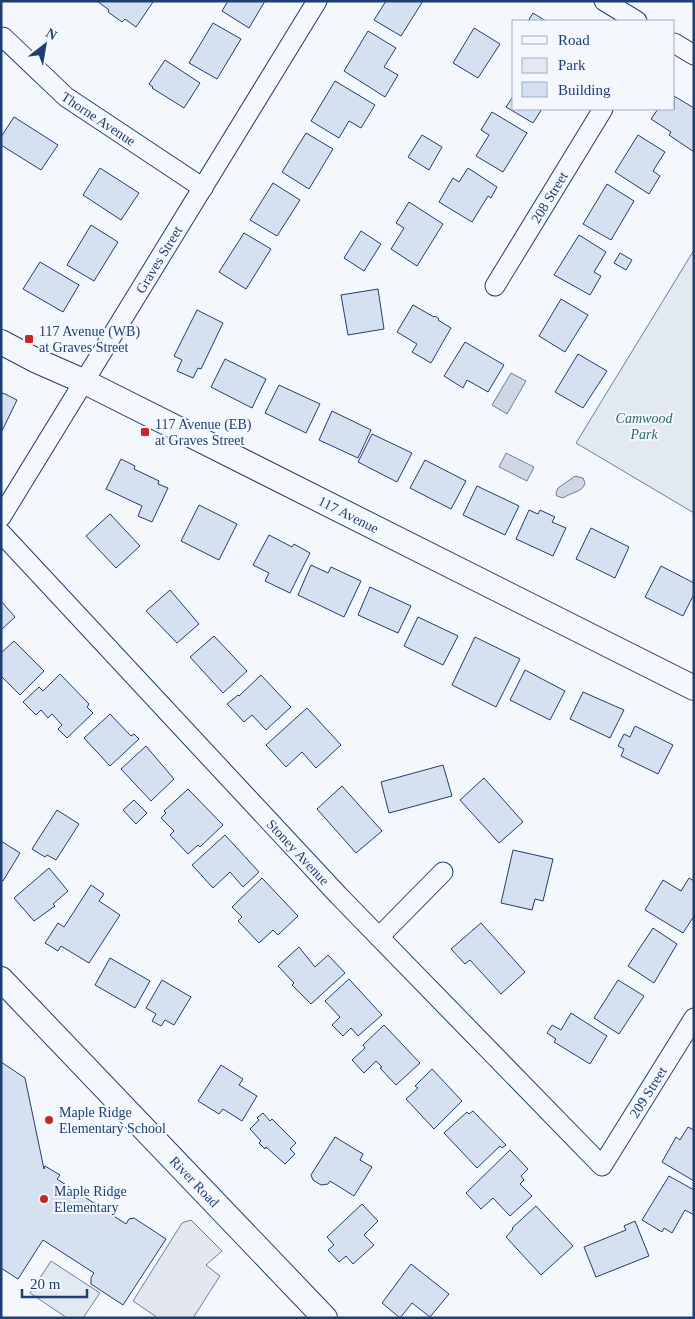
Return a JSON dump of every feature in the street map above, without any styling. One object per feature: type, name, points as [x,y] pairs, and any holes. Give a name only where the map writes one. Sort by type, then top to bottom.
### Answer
[{"type":"street","name":"Graves Street","points":[[1,517],[317,1]]},
{"type":"street","points":[[604,1],[635,20]]},
{"type":"street","name":"Thorne Avenue","points":[[4,37],[66,97],[203,188]]},
{"type":"street","points":[[675,44],[694,55]]},
{"type":"street","name":"208 Street","points":[[495,286],[602,110]]},
{"type":"street","name":"117 Avenue","points":[[1,342],[35,360],[85,382],[694,688]]},
{"type":"street","name":"Stoney Avenue","points":[[1,533],[379,937],[602,1166]]},
{"type":"street","points":[[379,937],[443,872]]},
{"type":"street","name":"River Road","points":[[1,979],[325,1318]]},
{"type":"street","name":"209 Street","points":[[602,1166],[694,1018]]},
{"type":"green space","name":"Camwood Park","points":[[694,250],[694,513],[576,443]]},
{"type":"green space","points":[[51,1261],[100,1293],[83,1318],[67,1318],[30,1293]]},
{"type":"shaded area","points":[[511,373],[526,381],[507,414],[492,405]]},
{"type":"shaded area","points":[[506,453],[534,467],[527,481],[499,467]]},
{"type":"shaded area","points":[[575,476],[583,478],[584,486],[577,492],[563,498],[557,496],[558,488]]},
{"type":"shaded area","points":[[191,1220],[222,1251],[206,1265],[220,1276],[193,1318],[158,1318],[133,1301],[182,1223]]},
{"type":"building","points":[[97,1],[153,2],[136,27],[125,19],[122,22]]},
{"type":"building","points":[[228,1],[265,1],[249,28],[222,11]]},
{"type":"building","points":[[386,1],[423,1],[401,36],[374,20]]},
{"type":"building","points":[[533,13],[544,20],[529,20]]},
{"type":"building","points":[[213,23],[241,39],[217,79],[189,63]]},
{"type":"building","points":[[474,28],[500,44],[478,78],[453,63]]},
{"type":"building","points":[[368,31],[396,48],[384,67],[398,75],[385,97],[344,71]]},
{"type":"building","points":[[165,60],[200,83],[184,108],[152,88],[149,84]]},
{"type":"building","points":[[335,81],[375,105],[361,128],[349,121],[339,138],[311,121]]},
{"type":"building","points":[[675,97],[694,108],[694,152],[669,135],[671,132],[651,119],[657,110],[675,110]]},
{"type":"building","points":[[512,98],[512,110],[541,110],[533,123],[506,107]]},
{"type":"building","points":[[492,112],[527,133],[503,172],[476,156],[489,135],[481,130]]},
{"type":"building","points":[[14,117],[58,145],[41,170],[1,145],[1,137]]},
{"type":"building","points":[[306,133],[333,149],[309,189],[282,172]]},
{"type":"building","points":[[422,135],[442,147],[429,170],[408,157]]},
{"type":"building","points":[[638,135],[665,152],[653,171],[660,176],[649,194],[615,172]]},
{"type":"building","points":[[100,168],[139,193],[121,220],[83,195]]},
{"type":"building","points":[[468,168],[497,187],[491,198],[488,196],[472,222],[439,202],[453,178],[459,182]]},
{"type":"building","points":[[273,183],[300,200],[277,236],[250,220]]},
{"type":"building","points":[[607,184],[634,201],[611,240],[583,224]]},
{"type":"building","points":[[409,202],[443,224],[417,266],[391,249],[404,228],[396,223]]},
{"type":"building","points":[[91,225],[118,242],[94,281],[67,265]]},
{"type":"building","points":[[361,231],[381,244],[364,271],[344,258]]},
{"type":"building","points":[[244,233],[271,249],[246,289],[219,272]]},
{"type":"building","points":[[579,235],[606,252],[594,272],[601,276],[590,295],[554,275]]},
{"type":"building","points":[[620,253],[632,260],[626,270],[614,263]]},
{"type":"building","points":[[40,262],[79,285],[63,312],[23,289]]},
{"type":"building","points":[[378,289],[384,329],[348,335],[341,295]]},
{"type":"building","points":[[561,299],[588,315],[565,352],[539,336]]},
{"type":"building","points":[[413,305],[435,316],[451,328],[431,363],[412,352],[417,344],[397,332]]},
{"type":"building","points":[[197,310],[223,323],[201,369],[198,368],[193,378],[177,371],[182,360],[174,356]]},
{"type":"building","points":[[465,342],[504,365],[488,392],[467,380],[463,388],[444,376]]},
{"type":"building","points":[[578,354],[607,371],[583,408],[555,392]]},
{"type":"building","points":[[225,359],[266,379],[252,408],[211,387]]},
{"type":"building","points":[[279,385],[320,404],[306,433],[265,413]]},
{"type":"building","points":[[3,393],[17,400],[2,431],[1,394]]},
{"type":"building","points":[[332,411],[371,430],[358,458],[319,440]]},
{"type":"building","points":[[372,434],[412,453],[397,482],[358,462]]},
{"type":"building","points":[[121,459],[135,466],[134,469],[159,481],[158,484],[168,488],[152,522],[138,516],[142,506],[106,489]]},
{"type":"building","points":[[425,460],[466,481],[451,509],[410,488]]},
{"type":"building","points":[[477,486],[519,506],[505,535],[463,515]]},
{"type":"building","points":[[199,505],[237,524],[219,560],[181,541]]},
{"type":"building","points":[[529,510],[538,514],[540,510],[555,517],[552,522],[566,528],[553,556],[516,539]]},
{"type":"building","points":[[110,514],[140,546],[116,568],[86,536]]},
{"type":"building","points":[[591,528],[629,547],[615,578],[576,559]]},
{"type":"building","points":[[269,535],[292,547],[294,544],[310,553],[290,593],[265,581],[269,573],[253,565]]},
{"type":"building","points":[[311,565],[328,573],[331,567],[361,581],[344,617],[298,595]]},
{"type":"building","points":[[661,566],[694,583],[694,594],[683,616],[645,597]]},
{"type":"building","points":[[370,587],[411,606],[398,633],[358,615]]},
{"type":"building","points":[[170,590],[199,624],[177,643],[146,611]]},
{"type":"building","points":[[1,601],[15,617],[1,630]]},
{"type":"building","points":[[418,617],[458,636],[443,665],[404,646]]},
{"type":"building","points":[[214,636],[247,671],[223,693],[190,657]]},
{"type":"building","points":[[475,637],[520,659],[496,707],[452,685]]},
{"type":"building","points":[[14,641],[44,671],[20,695],[1,676],[1,653]]},
{"type":"building","points":[[525,670],[565,691],[550,720],[510,700]]},
{"type":"building","points":[[60,674],[89,704],[87,707],[93,713],[67,738],[58,729],[62,725],[52,714],[48,718],[41,710],[36,715],[23,702],[39,687],[43,691]]},
{"type":"building","points":[[261,675],[291,707],[266,730],[252,715],[244,722],[227,704],[239,696]]},
{"type":"building","points":[[583,692],[624,710],[610,738],[570,719]]},
{"type":"building","points":[[307,708],[341,745],[316,768],[302,752],[286,767],[266,745]]},
{"type":"building","points":[[110,714],[131,736],[134,734],[139,739],[110,766],[84,738]]},
{"type":"building","points":[[635,726],[673,745],[658,774],[621,756],[624,749],[618,746],[624,734],[630,737]]},
{"type":"building","points":[[146,746],[174,779],[151,801],[121,769]]},
{"type":"building","points":[[443,765],[452,796],[389,813],[381,782]]},
{"type":"building","points":[[484,778],[523,822],[499,843],[460,800]]},
{"type":"building","points":[[342,786],[382,831],[356,853],[317,809]]},
{"type":"building","points":[[188,789],[223,825],[200,847],[198,845],[188,854],[170,835],[174,831],[161,818],[166,813],[164,811]]},
{"type":"building","points":[[134,800],[147,813],[136,824],[123,810]]},
{"type":"building","points":[[57,810],[79,824],[56,860],[47,855],[45,857],[32,849]]},
{"type":"building","points":[[225,835],[259,872],[243,887],[230,872],[213,888],[192,865]]},
{"type":"building","points":[[1,841],[20,853],[3,881],[1,880]]},
{"type":"building","points":[[513,850],[553,859],[543,901],[535,899],[532,910],[501,903]]},
{"type":"building","points":[[49,868],[68,891],[53,904],[55,906],[34,921],[14,898]]},
{"type":"building","points":[[262,878],[298,916],[278,935],[273,930],[259,943],[238,921],[242,917],[232,907]]},
{"type":"building","points":[[689,878],[694,881],[694,916],[683,933],[645,910],[663,880],[681,891]]},
{"type":"building","points":[[91,885],[104,894],[99,901],[120,915],[89,963],[61,946],[58,951],[45,943],[58,923],[64,927]]},
{"type":"building","points":[[481,923],[525,972],[501,994],[470,960],[465,964],[451,949]]},
{"type":"building","points":[[653,928],[677,944],[654,983],[628,966]]},
{"type":"building","points":[[299,947],[315,967],[328,955],[345,973],[311,1004],[292,985],[294,983],[278,966]]},
{"type":"building","points":[[110,958],[150,981],[135,1008],[95,985]]},
{"type":"building","points":[[349,979],[382,1015],[358,1036],[351,1028],[343,1036],[332,1025],[340,1017],[325,1001]]},
{"type":"building","points":[[162,980],[191,997],[174,1025],[165,1020],[161,1026],[152,1021],[156,1014],[146,1008]]},
{"type":"building","points":[[618,980],[644,996],[619,1034],[594,1018]]},
{"type":"building","points":[[571,1013],[607,1036],[590,1064],[554,1042],[556,1039],[547,1033],[552,1025],[561,1030]]},
{"type":"building","points":[[384,1025],[420,1063],[396,1085],[376,1061],[364,1073],[352,1060],[365,1048],[363,1045]]},
{"type":"building","name":"Maple Ridge Elementary","points":[[1,1062],[25,1078],[44,1169],[45,1166],[60,1175],[57,1179],[126,1224],[129,1219],[134,1218],[166,1239],[123,1305],[91,1284],[91,1278],[94,1273],[43,1240],[18,1279],[1,1268]]},
{"type":"building","points":[[221,1065],[243,1079],[239,1085],[257,1096],[242,1121],[223,1109],[219,1114],[198,1101]]},
{"type":"building","points":[[432,1069],[462,1101],[434,1129],[406,1099],[418,1088],[415,1086]]},
{"type":"building","points":[[473,1111],[506,1145],[502,1148],[500,1146],[477,1168],[444,1133],[467,1112],[469,1114]]},
{"type":"building","points":[[263,1113],[270,1121],[272,1119],[296,1143],[290,1149],[295,1154],[285,1164],[259,1143],[261,1141],[250,1129],[259,1120],[257,1118]]},
{"type":"building","points":[[688,1127],[694,1130],[694,1181],[662,1162],[676,1137],[680,1140]]},
{"type":"building","points":[[335,1137],[363,1154],[360,1160],[372,1167],[354,1196],[330,1181],[328,1184],[321,1185],[313,1180],[311,1175]]},
{"type":"building","points":[[510,1150],[528,1169],[521,1176],[524,1180],[520,1184],[532,1196],[510,1216],[493,1198],[481,1209],[466,1193]]},
{"type":"building","points":[[669,1176],[694,1190],[694,1215],[685,1210],[672,1233],[664,1228],[662,1232],[642,1220]]},
{"type":"building","points":[[362,1204],[378,1221],[364,1235],[374,1245],[353,1264],[346,1256],[339,1262],[328,1250],[334,1245],[327,1237]]},
{"type":"building","points":[[536,1206],[573,1246],[541,1275],[506,1237],[512,1228]]},
{"type":"building","points":[[635,1221],[649,1256],[596,1277],[584,1247],[626,1230],[624,1226]]},
{"type":"building","points":[[411,1264],[449,1294],[430,1317],[412,1303],[400,1318],[382,1303]]},
{"type":"place","name":"117 Avenue (WB) at Graves Street","points":[[29,339]]},
{"type":"place","name":"117 Avenue (EB) at Graves Street","points":[[145,432]]},
{"type":"place","name":"Maple Ridge Elementary School","points":[[49,1120]]},
{"type":"place","name":"Maple Ridge Elementary","points":[[44,1199]]}]
